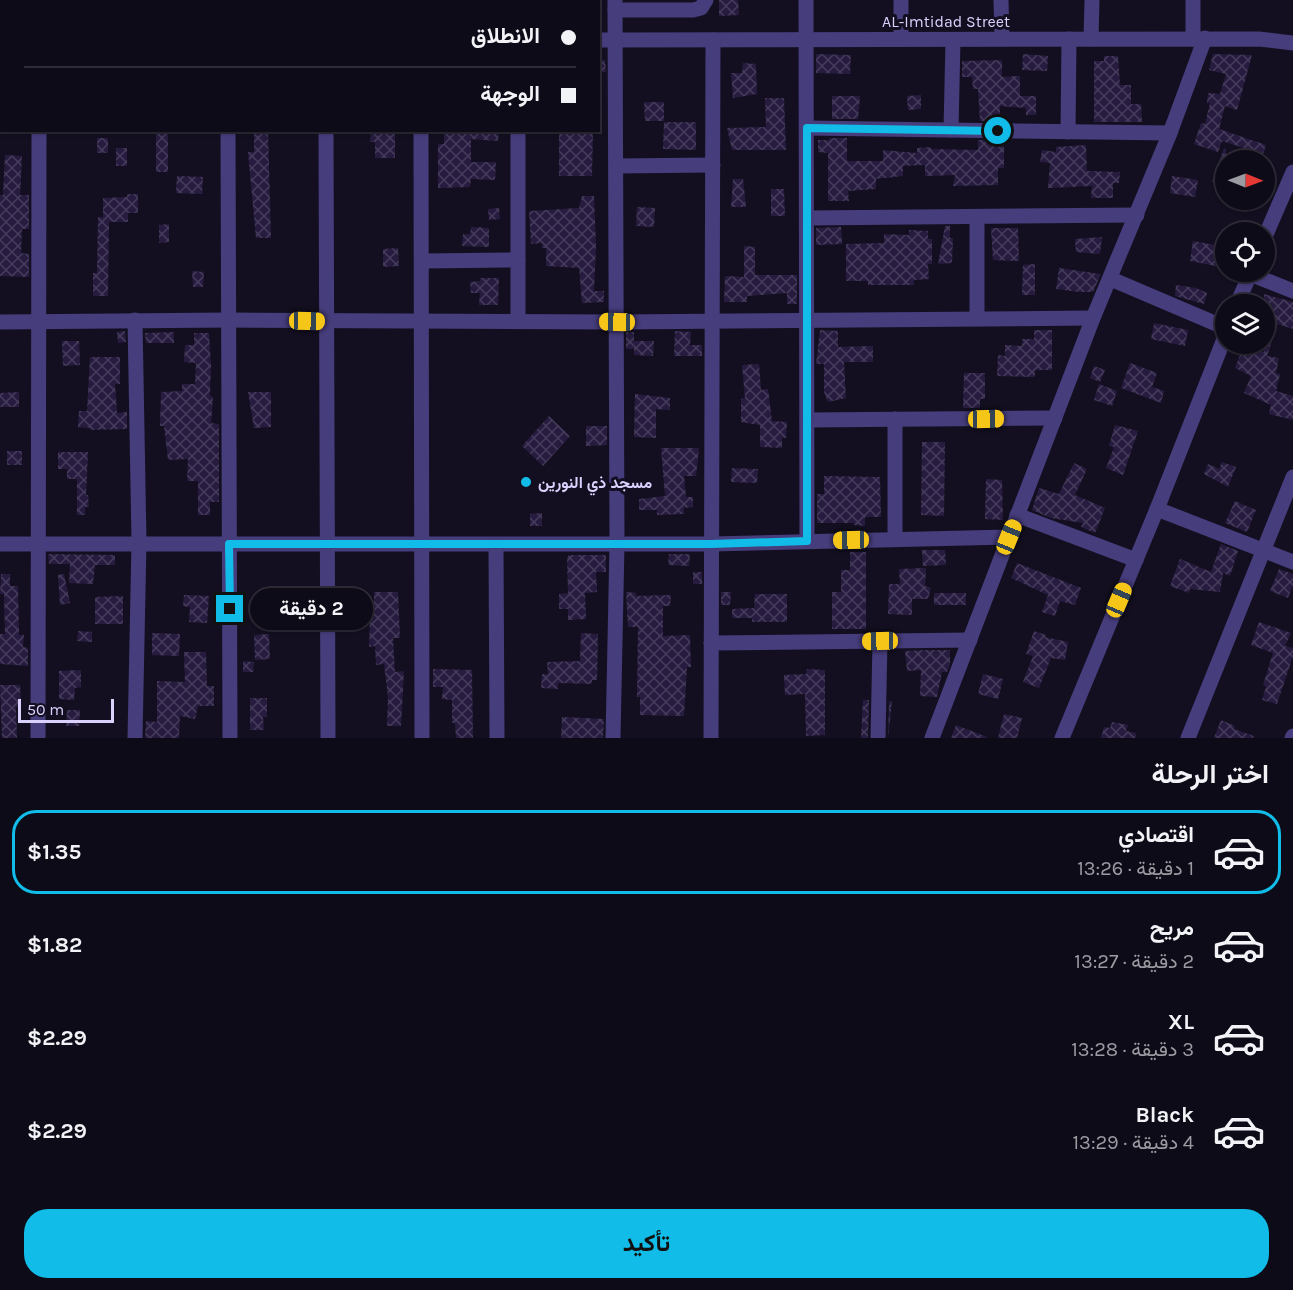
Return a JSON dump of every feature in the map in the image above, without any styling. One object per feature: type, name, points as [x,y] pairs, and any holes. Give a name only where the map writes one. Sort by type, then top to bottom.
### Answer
[{"type":"street","points":[[613,738],[617,544],[615,5],[693,10],[701,8],[706,0]]},
{"type":"street","points":[[806,0],[807,541]]},
{"type":"street","points":[[901,0],[901,39]]},
{"type":"street","points":[[1001,0],[1002,39]]},
{"type":"street","points":[[1092,0],[1092,39]]},
{"type":"street","points":[[932,738],[1093,318],[1170,133],[1199,39],[1193,0]]},
{"type":"street","points":[[1068,132],[1069,39]]},
{"type":"street","name":"AL-Imtidad Street","points":[[600,40],[1280,39],[1293,43]]},
{"type":"street","points":[[711,738],[713,40]]},
{"type":"street","points":[[951,130],[953,40]]},
{"type":"street","points":[[807,128],[1170,133]]},
{"type":"street","points":[[38,738],[39,132]]},
{"type":"street","points":[[228,132],[230,738]]},
{"type":"street","points":[[326,132],[328,738]]},
{"type":"street","points":[[422,132],[422,738]]},
{"type":"street","points":[[518,132],[518,321]]},
{"type":"street","points":[[616,166],[713,165]]},
{"type":"street","points":[[1271,222],[1293,172]]},
{"type":"street","points":[[808,218],[1137,215]]},
{"type":"street","points":[[977,217],[977,318]]},
{"type":"street","points":[[422,261],[518,260]]},
{"type":"street","points":[[1111,279],[1215,323]]},
{"type":"street","points":[[1272,282],[1293,291]]},
{"type":"street","points":[[0,322],[135,320],[617,322],[1093,318]]},
{"type":"street","points":[[135,320],[139,542],[135,738]]},
{"type":"street","points":[[1062,738],[1218,354]]},
{"type":"street","points":[[807,420],[1055,418]]},
{"type":"street","points":[[894,539],[895,419]]},
{"type":"street","points":[[1188,738],[1293,477]]},
{"type":"street","points":[[1157,509],[1293,562]]},
{"type":"street","points":[[1017,515],[1136,560]]},
{"type":"street","points":[[0,544],[139,542],[423,546],[711,544],[1009,537]]},
{"type":"street","points":[[496,545],[497,738]]},
{"type":"street","points":[[711,644],[970,640]]},
{"type":"street","points":[[878,738],[880,641]]},
{"type":"building","points":[[719,0],[738,0],[739,15],[719,16]]},
{"type":"building","points":[[816,54],[851,55],[850,74],[816,73]]},
{"type":"building","points":[[1023,54],[1048,56],[1047,71],[1022,70]]},
{"type":"building","points":[[1213,54],[1252,55],[1237,110],[1225,106],[1219,129],[1266,145],[1264,150],[1250,150],[1222,141],[1219,150],[1215,151],[1194,144],[1201,123],[1205,124],[1210,103],[1207,103],[1208,93],[1220,94],[1226,74],[1209,70]]},
{"type":"building","points":[[1104,56],[1118,56],[1120,85],[1131,85],[1131,104],[1141,104],[1142,122],[1094,122],[1094,61],[1104,61]]},
{"type":"building","points":[[600,60],[605,60],[606,72],[600,72]]},
{"type":"building","points":[[1002,60],[1002,77],[1020,76],[1020,96],[1036,96],[1036,115],[1026,115],[1026,108],[1000,106],[1000,121],[980,121],[978,89],[973,89],[972,77],[962,77],[962,61]]},
{"type":"building","points":[[743,63],[756,64],[757,94],[733,98],[731,73],[742,73]]},
{"type":"building","points":[[921,95],[921,109],[908,110],[907,96]]},
{"type":"building","points":[[832,96],[860,96],[858,119],[832,119]]},
{"type":"building","points":[[765,98],[784,98],[786,150],[732,150],[727,128],[766,127]]},
{"type":"building","points":[[644,102],[664,102],[664,121],[645,121]]},
{"type":"building","points":[[664,122],[696,122],[696,150],[663,149]]},
{"type":"building","points":[[156,132],[168,132],[168,172],[156,172]]},
{"type":"building","points":[[254,132],[268,132],[271,238],[256,238],[248,152],[254,152]]},
{"type":"building","points":[[371,132],[395,132],[395,158],[375,158],[375,142],[370,142]]},
{"type":"building","points":[[444,132],[499,132],[498,141],[471,139],[471,162],[496,162],[495,180],[471,179],[470,187],[438,188],[438,144],[444,144]]},
{"type":"building","points":[[559,132],[593,132],[592,176],[559,176]]},
{"type":"building","points":[[97,138],[108,138],[108,153],[97,153]]},
{"type":"building","points":[[829,138],[847,138],[847,161],[883,161],[883,150],[917,153],[917,148],[931,147],[931,149],[978,150],[978,140],[1004,140],[1004,168],[998,168],[998,185],[953,186],[955,175],[925,176],[925,165],[903,166],[903,176],[876,179],[876,189],[848,191],[849,201],[828,201],[828,153],[818,152],[818,140],[829,140]]},
{"type":"building","points":[[1086,145],[1087,171],[1120,172],[1119,183],[1113,183],[1113,198],[1091,198],[1092,186],[1048,188],[1050,163],[1040,162],[1042,150],[1056,152],[1056,147]]},
{"type":"building","points":[[116,148],[127,148],[127,166],[116,166]]},
{"type":"building","points":[[5,155],[22,156],[20,195],[29,195],[29,229],[22,229],[21,253],[29,254],[29,277],[0,276],[0,195],[3,195]]},
{"type":"building","points":[[177,176],[203,177],[202,194],[176,193]]},
{"type":"building","points":[[1172,176],[1198,180],[1195,197],[1170,193]]},
{"type":"building","points":[[733,179],[743,179],[746,207],[731,207]]},
{"type":"building","points":[[771,189],[784,189],[785,216],[771,216]]},
{"type":"building","points":[[127,194],[138,194],[138,213],[128,213],[128,222],[109,222],[108,296],[93,296],[93,273],[97,273],[98,217],[103,217],[103,198],[127,197]]},
{"type":"building","points":[[582,196],[594,196],[596,246],[594,291],[604,291],[604,302],[582,303],[579,268],[546,266],[546,248],[542,248],[542,243],[531,244],[529,211],[579,208]]},
{"type":"building","points":[[637,207],[655,208],[654,227],[636,226]]},
{"type":"building","points":[[499,208],[500,219],[489,220],[488,209]]},
{"type":"building","points":[[169,224],[169,242],[159,243],[159,225]]},
{"type":"building","points":[[945,226],[950,226],[950,238],[953,238],[952,263],[938,264]]},
{"type":"building","points":[[471,227],[489,228],[489,247],[462,246],[463,234],[470,234]]},
{"type":"building","points":[[841,227],[842,244],[816,245],[816,228]]},
{"type":"building","points":[[991,228],[1018,228],[1019,261],[993,260]]},
{"type":"building","points":[[909,230],[928,231],[928,239],[932,239],[932,264],[928,264],[929,279],[914,280],[914,285],[868,285],[868,281],[846,281],[846,244],[884,243],[884,234],[909,235]]},
{"type":"building","points":[[1102,237],[1100,254],[1076,252],[1075,239]]},
{"type":"building","points":[[1193,241],[1215,245],[1215,266],[1190,261]]},
{"type":"building","points":[[744,246],[755,247],[755,275],[797,275],[797,304],[787,304],[787,293],[747,296],[747,302],[724,302],[725,276],[744,277]]},
{"type":"building","points":[[398,248],[399,266],[383,267],[383,249]]},
{"type":"building","points":[[1035,264],[1035,295],[1022,295],[1023,265]]},
{"type":"building","points":[[1059,268],[1101,274],[1093,292],[1056,289]]},
{"type":"building","points":[[192,271],[204,272],[203,287],[193,287]]},
{"type":"building","points":[[480,278],[499,278],[498,305],[479,305],[480,293],[471,293],[470,282],[480,281]]},
{"type":"building","points":[[1176,285],[1196,288],[1207,293],[1204,304],[1175,296]]},
{"type":"building","points":[[1275,297],[1293,302],[1293,329],[1278,324],[1275,333]]},
{"type":"building","points":[[1154,323],[1188,330],[1185,346],[1151,339]]},
{"type":"building","points":[[820,330],[838,331],[838,347],[873,346],[873,362],[844,362],[846,398],[828,402],[824,392],[824,364],[816,364]]},
{"type":"building","points":[[1034,330],[1052,330],[1052,370],[1035,370],[1035,377],[997,376],[998,355],[1005,356],[1005,345],[1022,346],[1022,339],[1034,339]]},
{"type":"building","points":[[125,331],[126,342],[118,343],[117,332]]},
{"type":"building","points":[[675,331],[691,332],[690,345],[702,345],[702,356],[674,356]]},
{"type":"building","points":[[174,332],[174,343],[146,343],[145,333]]},
{"type":"building","points":[[626,332],[634,332],[634,341],[654,341],[653,356],[634,355],[634,349],[626,349]]},
{"type":"building","points":[[194,333],[209,333],[210,396],[213,397],[211,423],[219,424],[219,502],[210,502],[210,515],[198,515],[198,481],[187,481],[188,459],[168,460],[164,426],[160,426],[161,392],[182,391],[182,384],[195,384],[196,363],[184,362],[185,345],[194,345]]},
{"type":"building","points":[[62,341],[79,341],[80,365],[63,366]]},
{"type":"building","points":[[1240,354],[1268,354],[1267,356],[1279,358],[1276,373],[1280,374],[1276,391],[1293,396],[1293,420],[1269,414],[1271,405],[1244,393],[1251,376],[1235,368]]},
{"type":"building","points":[[90,357],[120,357],[120,384],[115,384],[117,413],[127,412],[127,429],[90,430],[90,428],[78,427],[79,411],[87,411]]},
{"type":"building","points":[[1130,363],[1157,373],[1152,387],[1164,391],[1161,403],[1121,388]]},
{"type":"building","points":[[759,364],[761,390],[768,389],[772,421],[787,422],[786,438],[782,438],[782,448],[760,447],[760,425],[741,422],[741,399],[745,398],[742,365]]},
{"type":"building","points":[[1094,366],[1105,370],[1100,382],[1090,378]]},
{"type":"building","points":[[964,373],[985,373],[985,399],[980,399],[980,408],[963,408]]},
{"type":"building","points":[[1099,384],[1117,391],[1112,406],[1094,400]]},
{"type":"building","points":[[19,392],[19,407],[0,407],[0,393]]},
{"type":"building","points":[[248,392],[271,392],[271,427],[254,428]]},
{"type":"building","points":[[635,394],[670,398],[670,410],[656,409],[656,438],[634,437]]},
{"type":"building","points":[[549,416],[570,436],[543,466],[522,446]]},
{"type":"building","points":[[1115,425],[1138,431],[1123,475],[1106,468],[1114,447],[1109,446]]},
{"type":"building","points":[[586,426],[607,426],[607,445],[586,446]]},
{"type":"building","points":[[922,442],[945,442],[944,516],[921,515]]},
{"type":"building","points":[[661,448],[699,448],[696,476],[684,476],[686,497],[693,497],[693,507],[684,508],[684,514],[657,515],[657,510],[639,510],[639,499],[665,496]]},
{"type":"building","points":[[7,451],[22,451],[22,465],[7,465]]},
{"type":"building","points":[[58,452],[88,452],[86,495],[88,495],[89,507],[85,507],[85,515],[77,515],[77,479],[67,479],[67,469],[58,469]]},
{"type":"building","points":[[1222,462],[1236,467],[1228,487],[1204,474],[1208,464],[1219,469]]},
{"type":"building","points":[[1074,463],[1087,469],[1075,495],[1105,508],[1095,533],[1081,527],[1083,523],[1051,518],[1032,510],[1039,488],[1059,494]]},
{"type":"building","points":[[732,468],[758,469],[757,483],[731,482]]},
{"type":"building","points":[[824,476],[880,477],[881,517],[865,517],[865,526],[854,525],[854,523],[817,523],[817,494],[824,494]]},
{"type":"building","points":[[986,479],[1002,480],[1003,520],[985,519]]},
{"type":"building","points":[[1235,501],[1256,510],[1247,532],[1225,523]]},
{"type":"building","points":[[542,513],[542,526],[530,526],[530,514]]},
{"type":"building","points":[[1221,544],[1238,551],[1230,576],[1223,573],[1220,592],[1190,589],[1189,593],[1170,586],[1180,559],[1211,572]]},
{"type":"building","points":[[922,550],[945,550],[946,565],[923,566]]},
{"type":"building","points":[[850,552],[866,552],[866,629],[832,629],[832,592],[841,592],[841,570],[850,570]]},
{"type":"building","points":[[48,554],[115,555],[115,565],[95,565],[93,584],[69,583],[70,564],[49,564]]},
{"type":"building","points":[[669,554],[690,554],[689,566],[668,565]]},
{"type":"building","points":[[569,555],[606,555],[606,572],[596,572],[597,592],[585,593],[586,619],[568,620],[568,609],[559,609],[559,594],[568,593],[567,558]]},
{"type":"building","points":[[1017,563],[1081,588],[1075,605],[1060,601],[1055,616],[1042,612],[1048,595],[1011,578]]},
{"type":"building","points":[[926,568],[925,586],[931,588],[928,599],[912,599],[912,615],[888,614],[889,584],[900,584],[899,569]]},
{"type":"building","points":[[1279,569],[1293,574],[1293,585],[1288,598],[1270,591]]},
{"type":"building","points":[[693,572],[702,572],[702,584],[693,584]]},
{"type":"building","points":[[1,574],[10,574],[10,586],[18,586],[19,635],[24,635],[23,647],[28,648],[28,666],[0,664],[0,634],[5,634],[4,594],[0,594]]},
{"type":"building","points":[[64,574],[70,603],[60,605],[58,575]]},
{"type":"building","points":[[374,592],[398,592],[400,638],[393,638],[395,672],[404,671],[401,726],[387,726],[388,697],[384,664],[376,665],[375,646],[369,647],[370,617],[374,617]]},
{"type":"building","points":[[626,592],[636,593],[636,596],[671,595],[670,606],[663,606],[663,636],[690,635],[691,667],[687,667],[684,716],[640,715],[640,697],[637,697],[638,627],[628,627]]},
{"type":"building","points":[[721,592],[731,592],[730,605],[721,605]]},
{"type":"building","points":[[934,593],[966,593],[966,605],[934,605]]},
{"type":"building","points":[[755,594],[787,594],[787,622],[752,622],[752,618],[732,618],[732,609],[754,608]]},
{"type":"building","points":[[184,595],[209,596],[207,623],[189,622],[190,607],[183,606]]},
{"type":"building","points":[[123,596],[123,624],[95,624],[95,597]]},
{"type":"building","points":[[1259,622],[1291,633],[1285,646],[1293,648],[1293,656],[1277,704],[1262,700],[1266,687],[1263,685],[1273,653],[1251,645]]},
{"type":"building","points":[[78,631],[92,632],[92,642],[77,641]]},
{"type":"building","points":[[1034,631],[1046,635],[1045,637],[1068,642],[1065,660],[1051,658],[1039,688],[1023,682],[1033,656],[1026,654]]},
{"type":"building","points":[[152,633],[180,634],[179,656],[152,655]]},
{"type":"building","points":[[581,633],[598,634],[597,680],[592,680],[592,684],[558,683],[558,689],[541,688],[542,674],[548,674],[547,662],[580,661]]},
{"type":"building","points":[[269,634],[270,659],[255,660],[254,635]]},
{"type":"building","points":[[950,650],[950,664],[947,672],[942,672],[937,697],[920,696],[921,670],[907,671],[905,651]]},
{"type":"building","points":[[184,652],[206,652],[207,686],[214,686],[214,706],[198,706],[195,719],[180,716],[179,738],[145,738],[146,721],[157,722],[157,681],[185,682]]},
{"type":"building","points":[[243,661],[254,662],[253,672],[243,672]]},
{"type":"building","points":[[433,669],[472,670],[473,738],[456,738],[455,723],[452,723],[452,700],[442,699],[443,687],[433,687]]},
{"type":"building","points":[[807,669],[825,670],[825,735],[806,736],[805,694],[785,695],[784,675],[806,674]]},
{"type":"building","points":[[81,670],[81,687],[75,688],[74,700],[59,699],[59,671]]},
{"type":"building","points":[[983,674],[1003,679],[998,699],[978,694]]},
{"type":"building","points":[[0,685],[20,685],[21,707],[16,707],[17,738],[2,738]]},
{"type":"building","points":[[250,698],[267,698],[267,717],[263,717],[264,730],[250,730]]},
{"type":"building","points":[[863,700],[869,700],[868,738],[861,738]]},
{"type":"building","points":[[889,701],[892,701],[888,738]]},
{"type":"building","points":[[67,710],[80,710],[79,726],[66,726]]},
{"type":"building","points":[[1004,714],[1022,718],[1017,738],[998,738]]},
{"type":"building","points":[[562,717],[604,719],[603,738],[561,738]]},
{"type":"building","points":[[1221,720],[1235,726],[1234,729],[1254,736],[1253,738],[1214,738]]},
{"type":"building","points":[[1112,722],[1128,725],[1126,731],[1136,733],[1135,738],[1101,738],[1104,727],[1110,728]]},
{"type":"building","points":[[956,725],[987,737],[987,738],[951,738]]},
{"type":"place","name":"مسجد ذي النورين","points":[[526,482]]},
{"type":"route","points":[[230,609],[229,544],[423,546],[807,541],[807,128],[998,131]]}]
